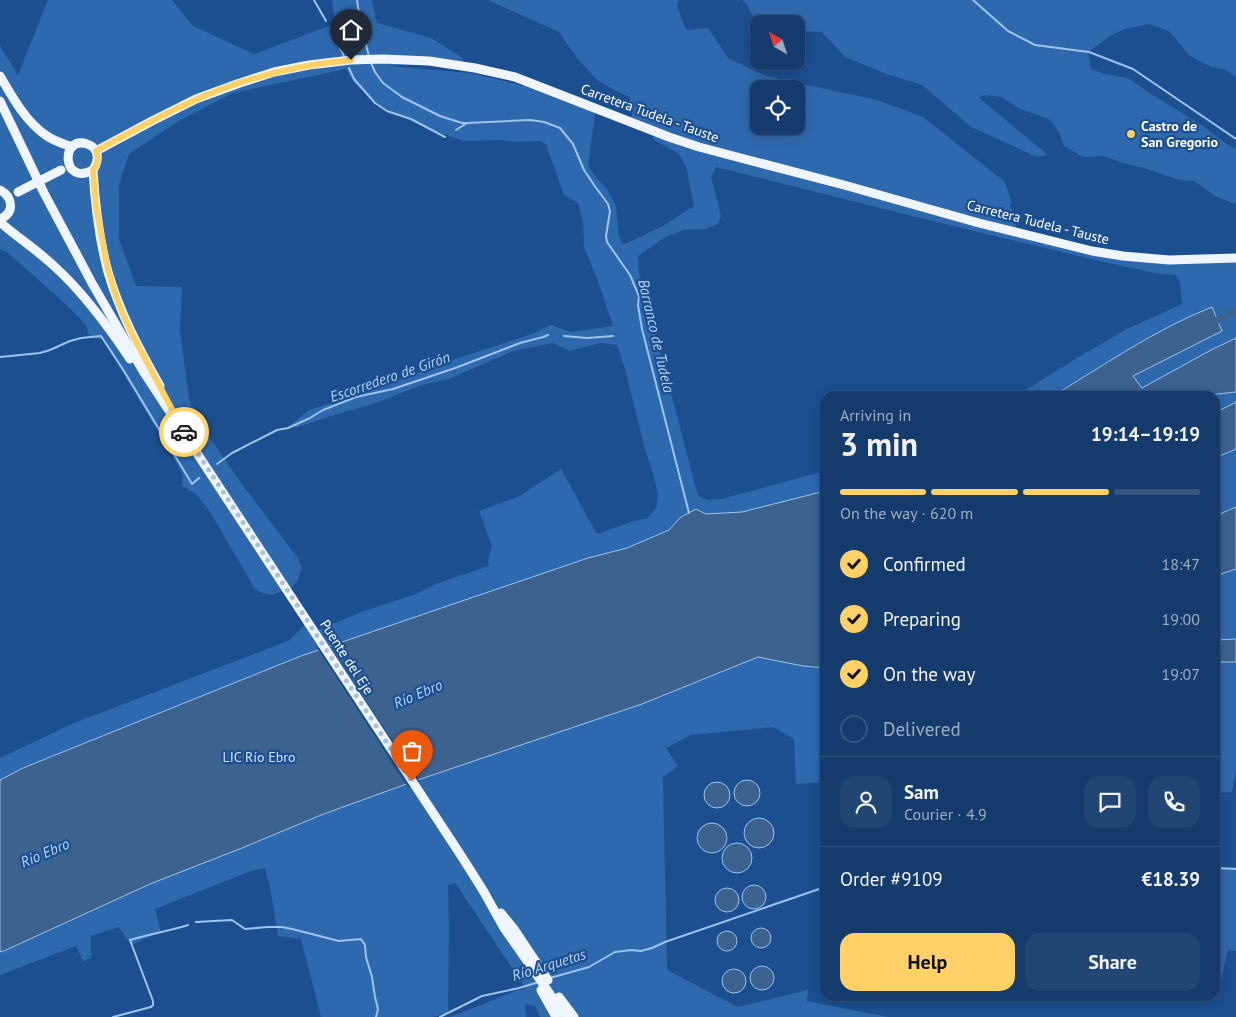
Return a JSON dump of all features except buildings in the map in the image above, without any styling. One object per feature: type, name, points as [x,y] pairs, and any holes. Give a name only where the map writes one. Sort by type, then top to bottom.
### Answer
[{"type":"main road","name":"Carretera Tudela - Tauste","points":[[96,151],[196,99],[274,72],[309,65],[351,60],[429,61],[476,68],[516,77],[699,147],[979,223],[1092,251],[1169,260],[1236,258]]},
{"type":"main road","points":[[0,76],[20,107],[39,130],[49,137],[72,147]]},
{"type":"main road","points":[[0,101],[44,192],[93,285],[143,371],[219,485]]},
{"type":"main road","points":[[9,198],[65,168],[79,174],[93,170],[98,158],[96,151],[84,143],[72,147],[68,153],[65,168]]},
{"type":"main road","points":[[93,170],[100,236],[119,305],[132,334],[188,440]]},
{"type":"main road","points":[[0,190],[6,193],[9,198],[10,208],[8,213],[0,220],[55,267],[88,303],[119,343],[185,443],[219,485]]},
{"type":"main road","name":"Puente del Eje","points":[[219,485],[484,892]]},
{"type":"main road","points":[[484,892],[556,1017]]},
{"type":"main road","points":[[484,892],[514,929],[574,1017]]},
{"type":"main road","points":[[504,928],[566,1017]]},
{"type":"green space","points":[[48,0],[172,0],[193,26],[254,54],[332,25],[335,22],[332,0],[372,0],[377,23],[431,38],[463,58],[463,69],[417,64],[389,66],[470,73],[559,94],[596,107],[588,165],[594,175],[607,189],[616,206],[618,233],[623,245],[663,226],[694,206],[686,166],[678,153],[654,140],[653,132],[630,124],[633,109],[629,97],[597,80],[577,58],[559,32],[488,0],[679,0],[677,6],[686,30],[708,28],[728,58],[750,70],[784,80],[750,80],[750,135],[805,135],[805,84],[877,100],[923,117],[1005,182],[1018,233],[1057,242],[1146,256],[1236,258],[1236,768],[1232,792],[1220,793],[1220,391],[1024,391],[1127,329],[1182,304],[1180,283],[1176,275],[1155,273],[1104,262],[716,167],[711,177],[721,216],[718,224],[705,229],[684,230],[665,237],[638,256],[639,272],[698,496],[708,500],[721,499],[820,472],[820,782],[796,784],[794,739],[773,727],[691,735],[666,748],[678,766],[663,777],[667,970],[738,1007],[808,990],[807,1001],[888,1017],[540,1017],[535,1006],[525,1004],[526,1017],[450,1017],[518,990],[526,989],[455,883],[448,885],[448,1013],[432,1017],[321,1017],[301,939],[278,936],[265,868],[251,871],[155,909],[161,932],[131,945],[119,927],[91,936],[91,958],[83,961],[76,946],[0,975],[0,758],[74,723],[288,641],[305,625],[313,632],[364,611],[416,594],[438,583],[489,566],[488,560],[492,546],[479,511],[518,497],[561,469],[597,534],[648,518],[656,508],[658,494],[617,345],[601,343],[569,351],[553,343],[513,351],[449,379],[422,385],[370,405],[295,428],[292,424],[309,410],[376,389],[449,361],[532,334],[551,325],[571,332],[613,326],[584,247],[583,221],[578,203],[564,195],[546,144],[539,141],[464,141],[435,131],[379,105],[354,83],[346,69],[233,93],[177,122],[129,154],[119,185],[119,239],[136,286],[182,287],[180,331],[189,399],[203,428],[244,487],[298,558],[302,568],[297,581],[287,594],[285,589],[270,595],[255,589],[209,510],[196,494],[182,486],[183,475],[175,460],[103,340],[89,336],[86,325],[60,299],[8,253],[0,249],[0,46],[18,75]]},
{"type":"green space","points":[[742,0],[1236,0],[1236,77],[1226,70],[1211,67],[1190,56],[1169,31],[1149,24],[1124,29],[1110,36],[1088,52],[1091,69],[1105,74],[1128,78],[1236,149],[1236,202],[1235,204],[1215,196],[1194,181],[1180,180],[1104,156],[1083,157],[1064,146],[1059,132],[1049,119],[1020,109],[1001,97],[981,96],[979,98],[1048,155],[1037,157],[971,127],[922,85],[887,74],[845,57],[822,32],[805,31],[805,15],[753,15],[746,3]]},
{"type":"green space","points":[[1236,867],[1236,951],[1228,950],[1220,983],[1220,868]]},
{"type":"water","points":[[1212,307],[1222,331],[1133,376],[1142,388],[1236,338],[1236,392],[1220,394],[1220,391],[1061,391],[1111,360],[1191,316]]},
{"type":"water","points":[[1236,402],[1236,449],[1220,456],[1220,410]]},
{"type":"water","name":"LIC Río Ebro","points":[[820,492],[820,668],[758,657],[642,704],[321,815],[150,884],[0,952],[0,780],[23,768],[301,656],[588,558],[627,548],[669,530],[681,517],[696,509],[706,514],[742,512]]},
{"type":"water","points":[[1236,507],[1236,569],[1220,574],[1220,514]]},
{"type":"water","points":[[1236,639],[1236,662],[1220,662],[1220,640]]},
{"type":"water","points":[[747,780],[756,784],[760,793],[756,802],[747,806],[738,802],[734,793],[738,784]]},
{"type":"water","points":[[717,782],[726,786],[730,795],[726,804],[717,808],[708,804],[704,795],[708,786]]},
{"type":"water","points":[[759,818],[770,822],[774,833],[770,844],[759,848],[748,844],[744,833],[748,822]]},
{"type":"water","points":[[712,823],[723,827],[727,838],[723,849],[712,853],[701,849],[697,838],[701,827]]},
{"type":"water","points":[[737,843],[748,847],[752,858],[748,869],[737,873],[726,869],[722,858],[726,847]]},
{"type":"water","points":[[754,885],[763,888],[766,897],[763,906],[754,909],[745,906],[742,897],[745,888]]},
{"type":"water","points":[[727,888],[736,891],[739,900],[736,909],[727,912],[718,909],[715,900],[718,891]]},
{"type":"water","points":[[757,928],[765,928],[771,934],[771,942],[765,948],[757,948],[751,942],[751,934]]},
{"type":"water","points":[[723,931],[731,931],[737,937],[737,945],[731,951],[723,951],[717,945],[717,937]]},
{"type":"water","points":[[762,966],[771,969],[774,978],[771,987],[762,990],[753,987],[750,978],[753,969]]},
{"type":"water","points":[[734,969],[743,972],[746,981],[743,990],[734,993],[725,990],[722,981],[725,972]]},
{"type":"pier","points":[[328,644],[420,782],[408,787],[317,648]]},
{"type":"waterway","points":[[314,0],[326,21]]},
{"type":"waterway","name":"Barranco de Tudela","points":[[357,0],[361,26],[369,56]]},
{"type":"waterway","points":[[973,0],[1008,31],[1035,45],[1089,52],[1133,69],[1236,139]]},
{"type":"waterway","points":[[336,40],[344,56]]},
{"type":"waterway","name":"Barranco de Tudela","points":[[371,63],[383,83],[402,97],[440,116],[462,123],[530,120],[544,122],[560,128],[573,144],[584,170],[608,204],[610,211],[606,236],[607,242],[630,275],[639,296],[638,305],[642,329],[689,513]]},
{"type":"waterway","points":[[349,68],[354,79],[375,103],[387,111],[411,119],[445,137]]},
{"type":"waterway","name":"Barranco de Tudela","points":[[456,130],[467,123]]},
{"type":"waterway","points":[[1210,324],[1236,311]]},
{"type":"waterway","name":"Escorredero de Girón","points":[[217,464],[232,453],[277,430],[288,428],[323,410],[356,397],[393,389],[520,343],[548,335]]},
{"type":"waterway","name":"Escorredero de Girón","points":[[0,357],[40,353],[70,341],[101,336],[192,484],[199,478]]},
{"type":"waterway","name":"Escorredero de Girón","points":[[564,336],[587,338],[613,336]]},
{"type":"waterway","points":[[1220,868],[1236,869]]},
{"type":"waterway","points":[[550,978],[589,967],[615,952],[641,951],[652,948],[820,889]]},
{"type":"waterway","points":[[196,922],[232,920],[245,929],[282,927],[339,941],[361,939],[365,945],[366,957],[372,977],[378,1009],[376,1017]]},
{"type":"waterway","points":[[113,1017],[153,1005],[130,940],[188,925]]},
{"type":"waterway","name":"Río Arquetas","points":[[440,1017],[482,996],[539,982]]},
{"type":"way so far","points":[[184,432],[412,781]]},
{"type":"place","name":"Castro de San Gregorio","points":[[1131,134]]},
{"type":"route","points":[[184,432],[132,334],[119,305],[108,270],[100,236],[96,206],[93,170],[98,158],[96,151],[196,99],[237,84],[274,72],[309,65],[351,60]]},
{"type":"water label","name":"Río Ebro","points":[[418,694]]},
{"type":"water label","name":"Río Ebro","points":[[45,853]]}]
